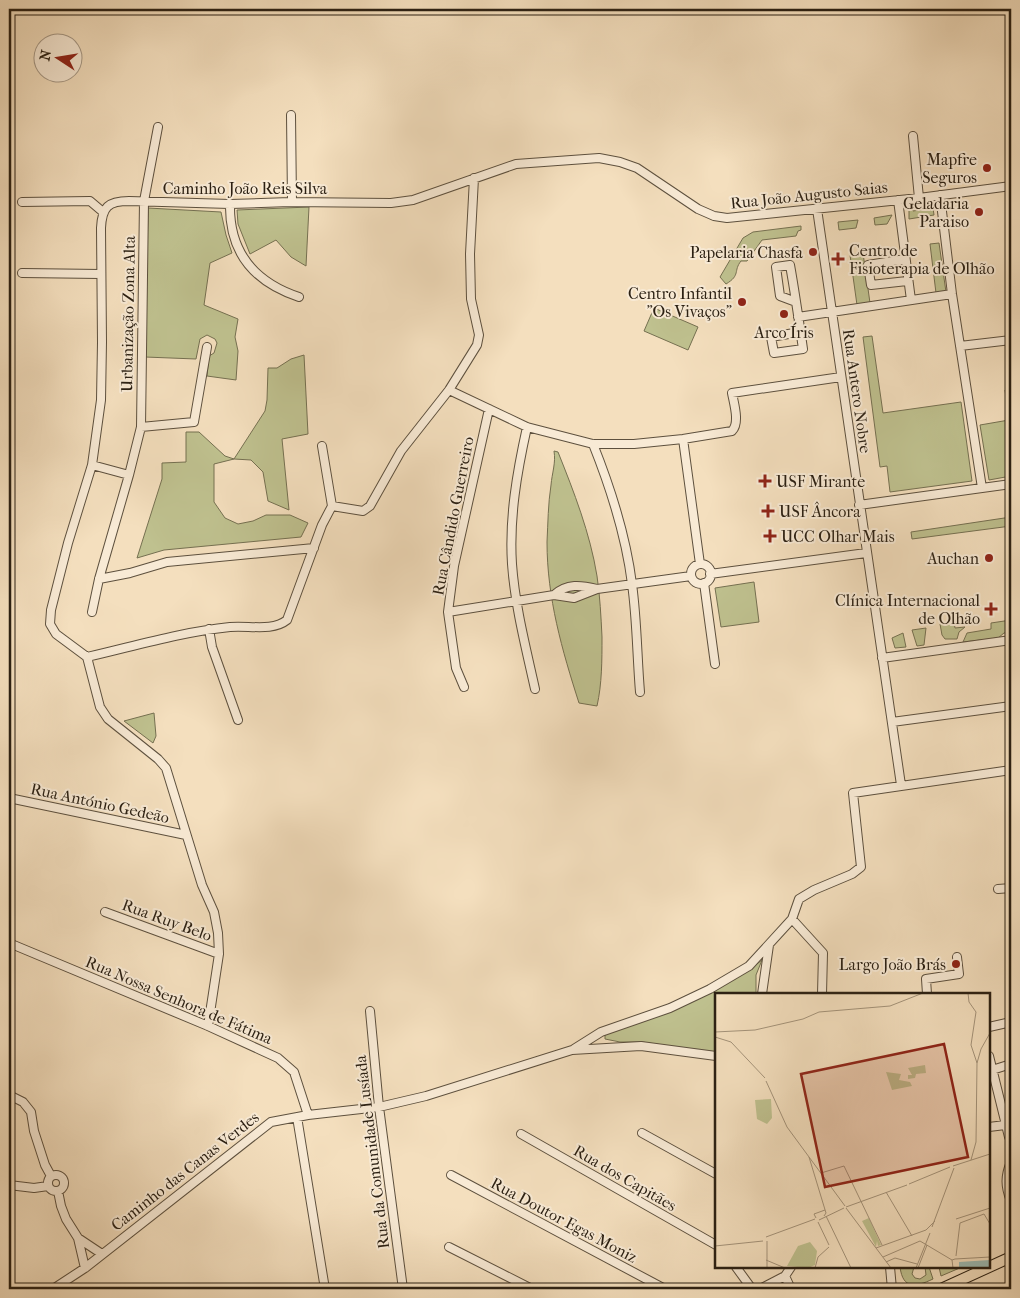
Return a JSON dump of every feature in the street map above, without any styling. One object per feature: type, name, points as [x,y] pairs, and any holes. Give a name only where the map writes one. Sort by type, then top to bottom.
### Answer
[{"type":"main road","points":[[990,1266],[1011,1257]]},
{"type":"main road","points":[[941,1289],[984,1268]]},
{"type":"street","points":[[290,115],[292,202]]},
{"type":"street","name":"Urbanização Zona Alta","points":[[92,612],[99,579],[141,427],[144,201],[158,127]]},
{"type":"street","points":[[913,136],[919,198]]},
{"type":"street","name":"Rua João Augusto Saias","points":[[391,203],[413,200],[516,164],[599,158],[637,168],[698,209],[714,216],[727,218],[919,198],[1011,186]]},
{"type":"street","points":[[332,506],[362,511],[370,506],[401,451],[449,390],[477,345],[479,335],[471,299],[470,254],[474,178]]},
{"type":"street","points":[[940,195],[952,294],[982,488]]},
{"type":"street","points":[[898,200],[907,281],[911,300]]},
{"type":"street","points":[[22,202],[90,201],[103,212],[101,228],[102,342],[100,400],[92,465],[68,543],[51,610],[50,624],[56,634],[87,657],[100,707],[108,719],[158,759],[166,768],[202,885],[214,912],[218,933],[219,954],[208,1026]]},
{"type":"street","name":"Caminho João Reis Silva","points":[[103,212],[113,202],[144,201],[230,204],[292,202],[391,203]]},
{"type":"street","points":[[230,204],[232,230],[239,252],[251,268],[266,282],[283,292],[299,297]]},
{"type":"street","name":"Rua Antero Nobre","points":[[817,209],[901,785]]},
{"type":"street","points":[[905,259],[868,265],[871,286],[907,281]]},
{"type":"street","points":[[796,302],[780,296],[776,267],[790,266],[796,302],[800,332]]},
{"type":"street","points":[[22,273],[102,274]]},
{"type":"street","points":[[798,316],[952,294]]},
{"type":"street","points":[[960,346],[1011,340]]},
{"type":"street","points":[[141,427],[194,422],[207,347]]},
{"type":"street","points":[[449,390],[527,427],[593,444],[634,444],[732,431],[736,427],[732,393],[841,377]]},
{"type":"street","name":"Rua Cândido Guerreiro","points":[[464,687],[456,668],[448,612],[454,566],[489,409]]},
{"type":"street","points":[[527,427],[518,468],[512,512],[512,564],[517,600],[535,689]]},
{"type":"street","points":[[683,439],[700,564]]},
{"type":"street","points":[[593,444],[608,482],[627,552],[632,585],[640,692]]},
{"type":"street","points":[[87,657],[166,637],[209,629],[241,626],[275,626],[286,620],[322,525],[332,506],[322,446]]},
{"type":"street","points":[[92,465],[129,475]]},
{"type":"street","points":[[860,505],[1011,484]]},
{"type":"street","points":[[99,579],[130,573],[167,562],[314,548]]},
{"type":"street","points":[[710,574],[866,553]]},
{"type":"street","points":[[700,564],[706,566],[710,574],[709,579],[704,583],[698,584],[691,576],[694,567],[700,564]]},
{"type":"street","points":[[448,612],[554,595],[574,598],[597,589],[691,576]]},
{"type":"street","points":[[704,583],[715,664]]},
{"type":"street","points":[[554,595],[560,590],[574,586],[597,589]]},
{"type":"street","points":[[209,629],[212,647],[238,720]]},
{"type":"street","points":[[882,658],[1011,640]]},
{"type":"street","points":[[892,722],[1011,706]]},
{"type":"street","points":[[572,1050],[601,1032],[670,1008],[710,989],[749,966],[792,919],[800,899],[814,890],[852,874],[861,867],[853,793],[1011,770]]},
{"type":"street","name":"Rua António Gedeão","points":[[9,798],[186,835]]},
{"type":"street","points":[[998,889],[1011,888]]},
{"type":"street","name":"Rua Ruy Belo","points":[[105,912],[219,954]]},
{"type":"street","points":[[792,919],[823,953],[822,993]]},
{"type":"street","name":"Rua Nossa Senhora de Fátima","points":[[9,943],[208,1026],[278,1058],[294,1072],[308,1115]]},
{"type":"street","points":[[762,993],[769,946]]},
{"type":"street","points":[[928,993],[926,979],[959,974],[957,957]]},
{"type":"street","name":"Rua da Comunidade Lusíada","points":[[370,1010],[379,1107],[403,1289]]},
{"type":"street","points":[[990,1028],[1011,1022]]},
{"type":"street","points":[[572,1050],[641,1046],[715,1056]]},
{"type":"street","name":"Caminho das Canas Verdes","points":[[53,1289],[84,1268],[271,1122],[308,1115],[379,1107],[449,1089],[572,1050]]},
{"type":"street","points":[[1009,1137],[990,1070],[1011,1064]]},
{"type":"street","points":[[9,1095],[23,1102],[31,1112],[34,1131],[45,1165],[51,1176]]},
{"type":"street","points":[[296,1117],[324,1289]]},
{"type":"street","points":[[990,1127],[1005,1125]]},
{"type":"street","points":[[642,1133],[715,1173]]},
{"type":"street","name":"Rua dos Capitães","points":[[521,1134],[715,1244]]},
{"type":"street","points":[[1011,1162],[1006,1179],[1006,1187],[1011,1200]]},
{"type":"street","name":"Rua Doutor Egas Moniz","points":[[451,1175],[665,1289]]},
{"type":"street","points":[[51,1176],[48,1186],[51,1190],[58,1191]]},
{"type":"street","points":[[51,1176],[59,1176],[63,1179],[64,1185],[58,1191]]},
{"type":"street","points":[[9,1185],[34,1188],[48,1186]]},
{"type":"street","points":[[58,1191],[66,1219],[78,1238],[84,1268]]},
{"type":"street","points":[[78,1238],[102,1254]]},
{"type":"street","points":[[449,1247],[532,1289]]},
{"type":"street","points":[[737,1268],[752,1289]]},
{"type":"street","points":[[760,1289],[785,1276],[790,1268]]},
{"type":"street","points":[[890,1268],[892,1289]]},
{"type":"street","points":[[785,1276],[792,1289]]},
{"type":"green space","points":[[912,205],[913,211],[933,208],[934,215],[909,219],[909,210]]},
{"type":"green space","points":[[309,207],[306,266],[291,257],[276,240],[250,254],[238,224],[237,210]]},
{"type":"green space","points":[[148,208],[221,212],[232,253],[210,263],[204,305],[238,319],[235,337],[238,351],[236,380],[207,376],[209,356],[214,353],[217,343],[215,339],[207,335],[200,339],[196,359],[145,357]]},
{"type":"green space","points":[[892,215],[887,224],[875,225],[874,218]]},
{"type":"green space","points":[[858,220],[856,228],[839,230],[838,222]]},
{"type":"green space","points":[[801,226],[801,230],[798,231],[796,236],[762,240],[747,261],[741,261],[731,281],[726,284],[720,277],[743,238],[753,232]]},
{"type":"green space","points":[[939,243],[946,292],[936,293],[930,244]]},
{"type":"green space","points":[[863,253],[870,303],[857,305],[850,255]]},
{"type":"green space","points":[[654,308],[698,327],[688,350],[644,331]]},
{"type":"green space","points":[[872,336],[883,413],[961,402],[972,481],[890,492],[887,466],[880,467],[863,337]]},
{"type":"green space","points":[[304,355],[308,434],[282,439],[289,510],[268,501],[263,472],[251,460],[234,459],[265,411],[268,368],[277,368],[291,359]]},
{"type":"green space","points":[[1011,389],[1011,476],[989,480],[980,425],[1009,420],[1005,390]]},
{"type":"green space","points":[[186,432],[199,432],[225,456],[234,459],[214,464],[214,502],[225,518],[238,524],[253,521],[266,515],[290,515],[308,523],[301,537],[164,550],[137,558],[162,479],[162,463],[186,462]]},
{"type":"green space","points":[[554,451],[558,452],[581,513],[597,576],[600,599],[602,663],[597,706],[579,703],[561,644],[553,604],[547,542],[549,499],[555,460]]},
{"type":"green space","points":[[1011,517],[1011,526],[912,539],[911,532]]},
{"type":"green space","points":[[754,582],[759,622],[721,627],[715,588]]},
{"type":"green space","points":[[1011,620],[1011,632],[1004,633],[998,638],[963,642],[967,633],[991,629],[991,623]]},
{"type":"green space","points":[[954,622],[955,628],[965,627],[959,632],[957,639],[945,639],[942,635],[940,624]]},
{"type":"green space","points":[[926,628],[924,645],[917,646],[912,630]]},
{"type":"green space","points":[[903,633],[906,647],[895,648],[892,638]]},
{"type":"green space","points":[[154,713],[156,736],[153,743],[124,721]]},
{"type":"green space","points":[[762,960],[756,975],[756,993],[715,993],[715,1053],[642,1042],[620,1042],[605,1039],[605,1034],[671,1011],[749,970]]},
{"type":"green space","points":[[900,1268],[914,1268],[912,1274],[915,1278],[920,1279],[926,1275],[925,1268],[929,1268],[933,1279],[921,1284],[911,1285],[904,1280]]},
{"type":"green space","points":[[939,1268],[960,1268],[941,1276]]},
{"type":"place","name":"Mapfre Seguros","points":[[987,168]]},
{"type":"place","name":"Geladaria Paraiso","points":[[979,212]]},
{"type":"place","name":"Papelaria Chasfa","points":[[813,252]]},
{"type":"place","name":"Centro de Fisioterapia de Olhão","points":[[838,259]]},
{"type":"place","name":"Centro Infantil \"Os Vivaços\"","points":[[742,302]]},
{"type":"place","name":"Arco Íris","points":[[784,314]]},
{"type":"place","name":"USF Mirante","points":[[765,481]]},
{"type":"place","name":"USF Âncora","points":[[768,511]]},
{"type":"place","name":"UCC Olhar Mais","points":[[770,536]]},
{"type":"place","name":"Auchan","points":[[989,558]]},
{"type":"place","name":"Clínica Internacional de Olhão","points":[[991,609]]},
{"type":"place","name":"Largo João Brás","points":[[956,964]]}]
